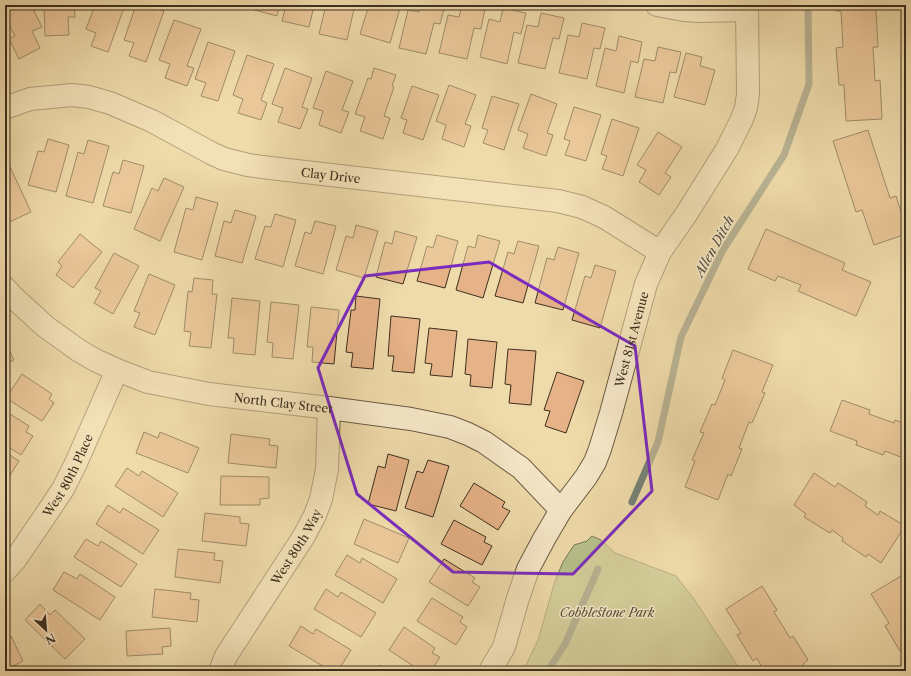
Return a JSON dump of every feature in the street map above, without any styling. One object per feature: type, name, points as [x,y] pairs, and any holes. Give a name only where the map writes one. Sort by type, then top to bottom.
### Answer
[{"type":"street","points":[[657,5],[691,11],[747,8]]},
{"type":"street","name":"West 81st Avenue","points":[[490,671],[504,647],[528,569],[561,510],[586,477],[595,462],[611,413],[646,284],[660,252],[687,213],[727,149],[742,119],[746,108],[748,94],[747,8]]},
{"type":"street","name":"Clay Drive","points":[[5,108],[30,99],[72,95],[89,97],[110,103],[152,121],[224,159],[248,165],[270,168],[558,201],[582,207],[604,217],[660,252]]},
{"type":"street","name":"North Clay Street","points":[[5,288],[46,327],[78,350],[95,360],[148,382],[209,394],[411,419],[450,427],[468,434],[484,442],[521,468],[561,510]]},
{"type":"street","name":"West 80th Place","points":[[5,571],[15,560],[63,489],[117,370]]},
{"type":"street","name":"West 80th Way","points":[[220,671],[226,656],[304,536],[315,515],[321,499],[327,469],[330,408]]},
{"type":"highlighted area","points":[[489,262],[635,346],[652,491],[573,574],[453,572],[357,494],[318,368],[365,276]]},
{"type":"green space","name":"Cobblestone Park","points":[[592,536],[601,540],[615,553],[676,576],[694,599],[741,671],[523,671],[538,640],[555,581],[563,562],[574,545],[587,541]]},
{"type":"building","points":[[5,5],[31,5],[42,27],[32,31],[40,48],[19,59],[9,39],[15,36],[5,17]]},
{"type":"building","points":[[44,5],[74,5],[75,17],[68,17],[69,35],[45,36]]},
{"type":"building","points":[[95,5],[125,5],[108,52],[91,46],[96,33],[86,29]]},
{"type":"building","points":[[136,5],[146,5],[164,11],[146,62],[129,56],[134,43],[124,40]]},
{"type":"building","points":[[248,5],[280,5],[277,16],[247,8]]},
{"type":"building","points":[[286,5],[321,5],[321,7],[314,6],[309,27],[282,21]]},
{"type":"building","points":[[326,5],[362,5],[361,10],[354,9],[347,40],[319,34]]},
{"type":"building","points":[[369,5],[392,5],[400,8],[390,43],[360,34]]},
{"type":"building","points":[[420,5],[445,5],[440,24],[434,23],[426,54],[399,48],[408,10],[419,12]]},
{"type":"building","points":[[462,5],[472,5],[485,8],[481,29],[474,28],[467,59],[439,53],[448,15],[459,17]]},
{"type":"building","points":[[835,5],[873,5],[873,9],[876,9],[878,47],[873,47],[875,81],[880,80],[882,119],[846,121],[844,85],[839,85],[836,48],[843,47],[841,11],[836,11]]},
{"type":"building","points":[[503,8],[526,13],[521,34],[514,32],[507,64],[480,57],[489,19],[500,22]]},
{"type":"building","points":[[541,13],[564,18],[559,39],[553,38],[545,69],[518,63],[527,25],[538,27]]},
{"type":"building","points":[[174,20],[201,29],[187,66],[194,68],[187,86],[165,78],[170,64],[159,60]]},
{"type":"building","points":[[582,23],[605,28],[600,49],[594,48],[587,79],[559,73],[568,35],[579,37]]},
{"type":"building","points":[[619,36],[642,42],[638,63],[631,61],[624,93],[596,86],[605,48],[616,51]]},
{"type":"building","points":[[208,42],[235,51],[218,101],[201,96],[206,83],[195,79]]},
{"type":"building","points":[[5,46],[10,57],[5,60]]},
{"type":"building","points":[[658,47],[681,52],[676,73],[670,72],[663,103],[635,97],[644,59],[655,61]]},
{"type":"building","points":[[686,53],[702,57],[700,66],[715,70],[705,105],[674,97]]},
{"type":"building","points":[[247,55],[274,64],[261,100],[267,103],[261,120],[238,113],[243,99],[233,95]]},
{"type":"building","points":[[285,68],[312,78],[302,107],[308,109],[300,129],[278,122],[283,108],[272,104]]},
{"type":"building","points":[[374,68],[396,75],[392,86],[394,87],[384,116],[390,118],[383,139],[360,131],[365,117],[355,114],[368,78],[371,79]]},
{"type":"building","points":[[326,71],[353,81],[342,110],[349,112],[341,133],[319,125],[323,111],[313,108]]},
{"type":"building","points":[[449,85],[476,95],[465,124],[471,126],[464,147],[442,139],[446,125],[436,121]]},
{"type":"building","points":[[412,86],[439,95],[423,140],[403,133],[407,120],[401,118]]},
{"type":"building","points":[[531,94],[557,104],[547,133],[553,135],[546,156],[523,148],[528,134],[518,130]]},
{"type":"building","points":[[492,96],[519,104],[504,150],[483,143],[488,130],[482,128]]},
{"type":"building","points":[[574,107],[601,115],[586,161],[565,155],[570,141],[564,139]]},
{"type":"building","points":[[612,119],[639,128],[623,176],[602,169],[607,156],[601,154]]},
{"type":"building","points":[[868,130],[890,198],[896,196],[906,227],[906,234],[874,245],[862,210],[856,212],[833,141]]},
{"type":"building","points":[[658,132],[682,147],[665,173],[671,177],[659,195],[639,182],[646,170],[637,165]]},
{"type":"building","points":[[48,139],[69,145],[56,192],[28,185],[38,151],[44,152]]},
{"type":"building","points":[[88,140],[109,146],[93,203],[66,196],[78,152],[84,154]]},
{"type":"building","points":[[6,158],[31,212],[5,224],[5,159]]},
{"type":"building","points":[[123,160],[144,166],[131,213],[103,206],[113,172],[119,174]]},
{"type":"building","points":[[164,178],[184,187],[160,241],[134,229],[152,188],[158,191]]},
{"type":"building","points":[[196,197],[218,203],[202,260],[174,252],[186,208],[193,210]]},
{"type":"building","points":[[235,210],[256,216],[242,263],[215,256],[224,221],[231,223]]},
{"type":"building","points":[[275,214],[296,220],[283,267],[255,259],[265,226],[271,227]]},
{"type":"building","points":[[315,221],[336,226],[323,274],[295,266],[305,232],[311,234]]},
{"type":"building","points":[[356,225],[378,231],[364,278],[336,270],[346,236],[353,238]]},
{"type":"building","points":[[766,229],[845,263],[842,270],[871,282],[856,316],[798,291],[801,285],[778,276],[775,281],[748,269]]},
{"type":"building","points":[[395,231],[417,237],[403,284],[376,277],[385,242],[392,244]]},
{"type":"building","points":[[80,234],[102,252],[73,288],[56,275],[62,266],[58,262]]},
{"type":"building","points":[[437,235],[458,241],[445,288],[417,281],[427,246],[433,248]]},
{"type":"building","points":[[478,235],[500,241],[483,298],[456,290],[468,246],[475,248]]},
{"type":"building","points":[[518,241],[539,246],[523,303],[495,296],[508,252],[514,254]]},
{"type":"building","points":[[558,247],[579,253],[563,310],[535,303],[547,258],[554,260]]},
{"type":"building","points":[[114,253],[139,266],[113,314],[94,303],[101,291],[95,288]]},
{"type":"building","points":[[595,265],[616,271],[600,328],[572,320],[585,276],[591,278]]},
{"type":"building","points":[[149,274],[175,285],[155,335],[134,327],[140,313],[134,311]]},
{"type":"building","points":[[194,278],[213,280],[212,294],[217,294],[211,348],[189,346],[191,332],[184,331],[188,291],[192,292]]},
{"type":"building","points":[[356,296],[380,299],[373,369],[351,367],[353,353],[346,352],[351,310],[355,310]]},
{"type":"building","points":[[232,298],[260,301],[255,355],[233,353],[234,338],[228,338]]},
{"type":"building","points":[[271,302],[299,305],[293,359],[272,357],[273,343],[267,342]]},
{"type":"building","points":[[311,307],[339,310],[334,364],[312,362],[313,347],[307,347]]},
{"type":"building","points":[[391,316],[420,319],[414,373],[392,371],[394,356],[388,356]]},
{"type":"building","points":[[429,328],[457,331],[452,377],[430,375],[432,364],[425,363]]},
{"type":"building","points":[[468,339],[497,342],[492,388],[470,386],[471,375],[465,374]]},
{"type":"building","points":[[5,341],[14,360],[5,364]]},
{"type":"building","points":[[508,349],[536,351],[531,405],[509,403],[511,385],[505,384]]},
{"type":"building","points":[[733,350],[773,365],[762,392],[765,393],[752,423],[749,422],[739,448],[742,449],[731,476],[728,474],[718,500],[685,487],[695,461],[692,460],[704,433],[700,432],[712,404],[715,405],[725,380],[722,378]]},
{"type":"building","points":[[557,372],[584,381],[566,433],[545,426],[550,411],[544,410]]},
{"type":"building","points":[[22,374],[52,394],[49,399],[54,403],[42,421],[6,398]]},
{"type":"building","points":[[842,400],[870,410],[869,414],[894,423],[895,420],[906,424],[906,459],[885,451],[883,455],[856,445],[857,441],[830,431]]},
{"type":"building","points":[[5,411],[29,426],[26,432],[33,436],[21,455],[5,445]]},
{"type":"building","points":[[144,432],[158,438],[160,432],[199,448],[188,473],[136,453]]},
{"type":"building","points":[[231,434],[270,439],[269,445],[278,446],[276,468],[228,463]]},
{"type":"building","points":[[5,452],[19,461],[7,480],[5,478]]},
{"type":"building","points":[[388,454],[409,460],[396,511],[368,504],[378,466],[385,468]]},
{"type":"building","points":[[428,460],[449,466],[433,517],[405,508],[417,471],[423,473]]},
{"type":"building","points":[[127,468],[139,476],[142,471],[178,493],[163,517],[115,486]]},
{"type":"building","points":[[814,473],[835,487],[838,483],[867,502],[865,506],[878,515],[880,511],[905,526],[881,563],[868,554],[866,557],[842,541],[843,538],[832,530],[830,533],[804,517],[806,514],[794,505]]},
{"type":"building","points":[[221,476],[269,477],[269,498],[260,499],[260,505],[220,505]]},
{"type":"building","points":[[474,483],[505,502],[502,507],[510,511],[498,530],[460,506]]},
{"type":"building","points":[[108,505],[120,513],[123,508],[159,530],[143,554],[96,524]]},
{"type":"building","points":[[205,513],[240,517],[240,523],[249,524],[246,546],[202,541]]},
{"type":"building","points":[[364,519],[409,538],[398,563],[354,544]]},
{"type":"building","points":[[454,520],[486,537],[484,542],[492,546],[482,565],[441,544]]},
{"type":"building","points":[[86,539],[98,546],[101,541],[137,564],[121,587],[74,557]]},
{"type":"building","points":[[178,549],[215,553],[214,560],[223,561],[220,583],[175,577]]},
{"type":"building","points":[[347,555],[360,563],[362,558],[397,579],[383,603],[335,575]]},
{"type":"building","points":[[444,559],[475,578],[472,582],[480,587],[468,606],[429,582]]},
{"type":"building","points":[[64,572],[77,579],[80,574],[115,597],[100,620],[53,590]]},
{"type":"building","points":[[906,573],[906,652],[904,649],[900,651],[885,626],[889,623],[871,594]]},
{"type":"building","points":[[762,586],[777,610],[774,612],[790,638],[793,636],[808,660],[803,664],[807,671],[764,671],[757,658],[753,661],[737,635],[741,633],[726,609]]},
{"type":"building","points":[[155,589],[191,593],[190,599],[199,600],[197,622],[152,617]]},
{"type":"building","points":[[326,589],[338,597],[341,592],[376,613],[361,637],[314,609]]},
{"type":"building","points":[[432,598],[463,617],[460,622],[467,627],[456,645],[417,621]]},
{"type":"building","points":[[40,604],[50,615],[55,610],[85,639],[65,659],[25,620]]},
{"type":"building","points":[[301,626],[313,634],[316,629],[351,650],[338,671],[331,671],[289,646]]},
{"type":"building","points":[[404,627],[435,648],[432,653],[440,657],[431,671],[421,671],[389,650]]},
{"type":"building","points":[[170,628],[171,646],[162,647],[163,654],[127,656],[126,631]]},
{"type":"building","points":[[11,636],[23,661],[5,670],[5,639]]},
{"type":"building","points":[[380,665],[389,671],[377,671]]},
{"type":"building","points":[[139,666],[140,671],[100,671],[100,670]]},
{"type":"building","points":[[279,668],[286,671],[277,671]]},
{"type":"waterway","name":"Allen Ditch","points":[[632,502],[658,442],[681,337],[723,250],[784,155],[809,84],[808,5]]},
{"type":"waterway","name":"Allen Ditch","points":[[548,671],[565,644],[598,569]]}]
